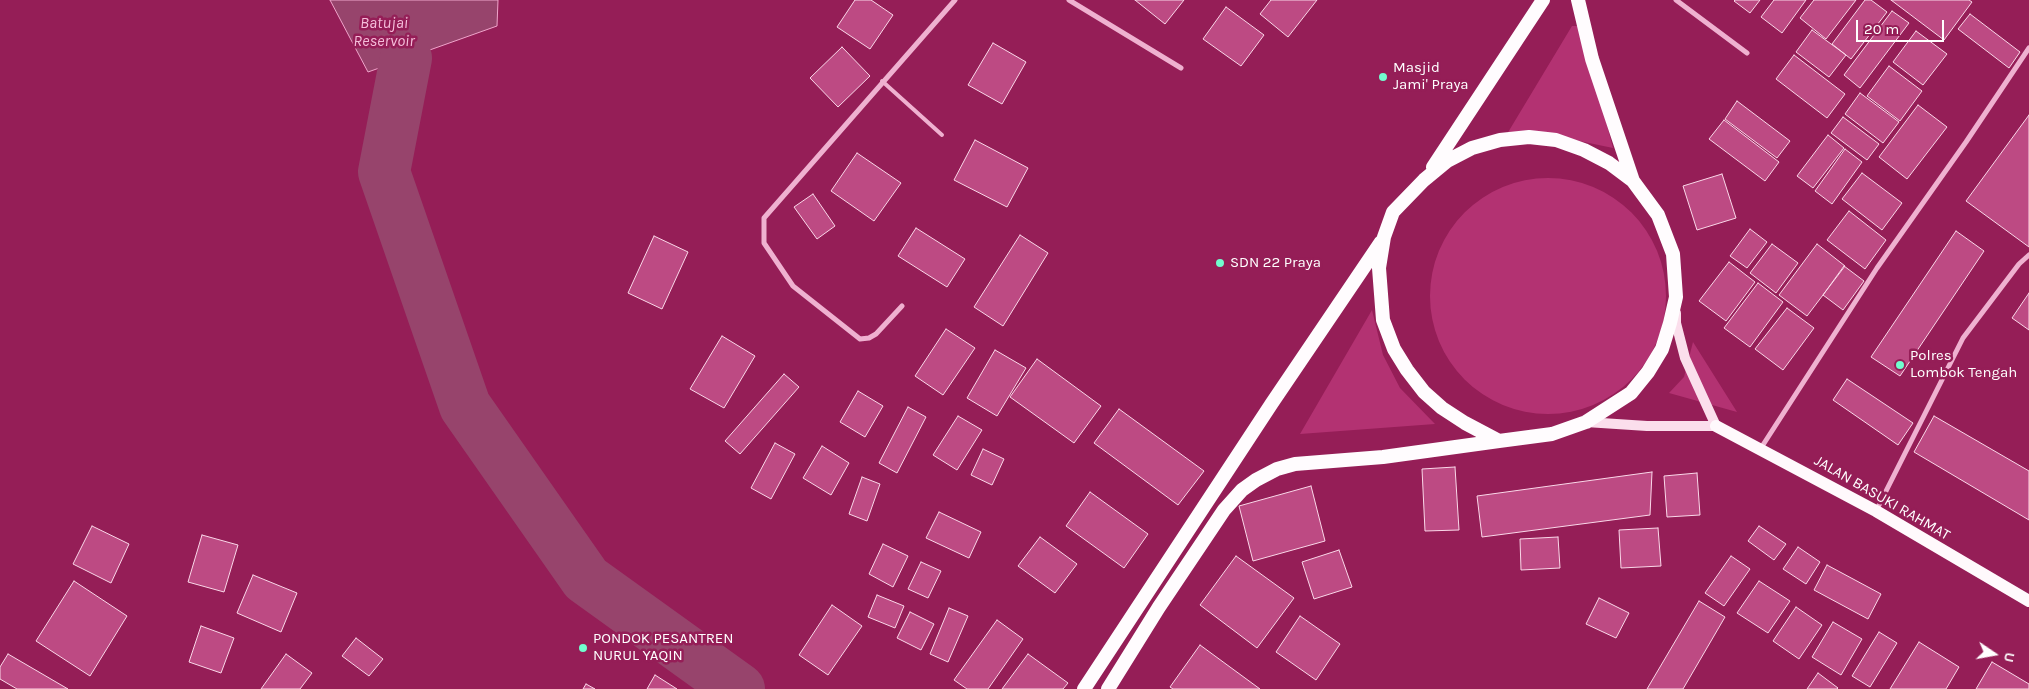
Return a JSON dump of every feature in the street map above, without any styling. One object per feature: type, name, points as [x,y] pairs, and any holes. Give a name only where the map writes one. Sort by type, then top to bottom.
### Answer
[{"type":"highway","points":[[1424,180],[1543,0]]},
{"type":"highway","points":[[1108,689],[1159,607],[1224,510],[1242,490],[1256,480],[1277,469],[1295,464],[1383,457],[1552,434],[1586,422],[1631,392],[1648,372],[1662,349],[1676,297],[1673,254],[1658,215],[1633,180],[1592,59],[1578,0]]},
{"type":"highway","points":[[1084,689],[1384,237],[1394,212],[1424,180],[1447,161],[1472,148],[1500,140],[1529,137],[1556,140],[1584,150],[1609,163],[1633,180]]},
{"type":"highway","points":[[1384,237],[1379,268],[1380,296],[1383,320],[1394,349],[1424,392],[1436,403],[1465,423],[1499,441]]},
{"type":"main road","points":[[1586,422],[1647,426],[1716,426],[1685,358],[1676,322],[1676,297]]},
{"type":"main road","name":"JALAN BASUKI RAHMAT","points":[[1716,426],[1876,511],[2029,600]]},
{"type":"street","points":[[902,306],[876,334],[869,338],[860,339],[793,286],[764,243],[764,218],[954,0]]},
{"type":"street","points":[[1069,0],[1181,68]]},
{"type":"street","points":[[1676,0],[1747,53]]},
{"type":"street","points":[[1760,449],[1876,268],[1966,142],[2029,48]]},
{"type":"street","points":[[1876,511],[1963,338],[2019,264],[2029,255]]},
{"type":"lane","points":[[882,81],[942,134]]},
{"type":"shaded area","points":[[1572,26],[1581,26],[1613,148],[1565,138],[1507,134]]},
{"type":"shaded area","points":[[1536,178],[1560,178],[1582,183],[1604,192],[1632,212],[1646,230],[1657,251],[1664,273],[1666,296],[1664,319],[1657,341],[1646,362],[1632,380],[1604,400],[1582,409],[1560,414],[1536,414],[1514,409],[1492,400],[1464,380],[1444,352],[1435,330],[1430,308],[1430,284],[1435,262],[1444,240],[1464,212],[1492,192],[1514,183]]},
{"type":"shaded area","points":[[1372,310],[1383,355],[1400,388],[1435,424],[1300,434]]},
{"type":"shaded area","points":[[1693,342],[1737,412],[1669,393],[1684,377]]},
{"type":"water","name":"Batujai Reservoir","points":[[330,0],[498,0],[497,26],[368,72]]},
{"type":"building","points":[[855,0],[871,0],[893,15],[870,49],[837,27]]},
{"type":"building","points":[[1135,0],[1184,0],[1165,24]]},
{"type":"building","points":[[1271,0],[1317,0],[1288,37],[1260,14]]},
{"type":"building","points":[[1735,0],[1760,0],[1750,13]]},
{"type":"building","points":[[1774,0],[1806,0],[1782,33],[1761,17]]},
{"type":"building","points":[[1814,0],[1856,0],[1826,39],[1800,18]]},
{"type":"building","points":[[1865,0],[1871,0],[1887,12],[1851,59],[1832,44]]},
{"type":"building","points":[[1891,0],[1969,0],[1972,2],[1944,40]]},
{"type":"building","points":[[1226,7],[1264,35],[1241,66],[1203,39]]},
{"type":"building","points":[[1892,11],[1909,23],[1860,88],[1844,75]]},
{"type":"building","points":[[1970,14],[2020,52],[2009,68],[1958,29]]},
{"type":"building","points":[[1812,30],[1846,55],[1829,77],[1796,52]]},
{"type":"building","points":[[1916,31],[1947,54],[1923,85],[1893,62]]},
{"type":"building","points":[[993,43],[1026,62],[1002,104],[968,85]]},
{"type":"building","points":[[842,47],[870,76],[838,107],[810,78]]},
{"type":"building","points":[[1794,55],[1845,94],[1827,118],[1776,79]]},
{"type":"building","points":[[1889,66],[1922,91],[1900,121],[1867,96]]},
{"type":"building","points":[[1860,93],[1899,122],[1883,143],[1845,114]]},
{"type":"building","points":[[1737,101],[1790,141],[1777,158],[1725,119]]},
{"type":"building","points":[[1918,105],[1947,127],[1907,179],[1879,157]]},
{"type":"building","points":[[2029,115],[2029,247],[1966,201]]},
{"type":"building","points":[[1843,117],[1879,144],[1867,160],[1831,133]]},
{"type":"building","points":[[1724,120],[1779,162],[1765,181],[1709,139]]},
{"type":"building","points":[[1828,135],[1844,148],[1813,188],[1797,176]]},
{"type":"building","points":[[975,140],[1028,168],[1007,207],[954,180]]},
{"type":"building","points":[[1845,149],[1862,162],[1832,204],[1815,191]]},
{"type":"building","points":[[857,153],[901,183],[874,221],[831,191]]},
{"type":"building","points":[[1862,173],[1902,203],[1882,230],[1842,199]]},
{"type":"building","points":[[1722,174],[1736,218],[1697,230],[1683,186]]},
{"type":"building","points":[[813,194],[835,226],[817,239],[794,207]]},
{"type":"building","points":[[1849,211],[1886,240],[1865,269],[1827,240]]},
{"type":"building","points":[[916,228],[965,259],[947,287],[898,256]]},
{"type":"building","points":[[1750,229],[1767,242],[1747,268],[1730,256]]},
{"type":"building","points":[[1956,231],[1984,251],[1900,376],[1871,357]]},
{"type":"building","points":[[1020,235],[1048,253],[1003,326],[974,307]]},
{"type":"building","points":[[654,236],[688,252],[662,309],[628,293]]},
{"type":"building","points":[[1772,244],[1798,263],[1776,293],[1750,273]]},
{"type":"building","points":[[1817,244],[1845,266],[1807,316],[1779,295]]},
{"type":"building","points":[[1729,262],[1755,282],[1726,321],[1699,301]]},
{"type":"building","points":[[1844,266],[1864,281],[1843,310],[1823,295]]},
{"type":"building","points":[[1758,283],[1783,302],[1750,347],[1724,328]]},
{"type":"building","points":[[2029,293],[2029,330],[2012,318]]},
{"type":"building","points":[[1787,308],[1814,328],[1783,370],[1755,349]]},
{"type":"building","points":[[946,329],[975,348],[943,395],[915,376]]},
{"type":"building","points":[[722,336],[755,356],[724,408],[690,389]]},
{"type":"building","points":[[995,350],[1026,368],[997,416],[967,398]]},
{"type":"building","points":[[1037,359],[1101,406],[1074,443],[1010,397]]},
{"type":"building","points":[[784,374],[799,387],[740,454],[725,441]]},
{"type":"building","points":[[1847,379],[1913,423],[1898,445],[1833,400]]},
{"type":"building","points":[[858,391],[883,406],[865,437],[840,422]]},
{"type":"building","points":[[908,407],[926,417],[897,473],[879,463]]},
{"type":"building","points":[[1119,409],[1204,471],[1178,505],[1094,443]]},
{"type":"building","points":[[958,416],[982,430],[957,470],[933,455]]},
{"type":"building","points":[[1934,416],[2029,471],[2029,520],[1914,452]]},
{"type":"building","points":[[775,443],[795,454],[771,499],[751,488]]},
{"type":"building","points":[[822,446],[849,463],[831,495],[803,478]]},
{"type":"building","points":[[983,449],[1004,459],[992,485],[971,475]]},
{"type":"building","points":[[1455,467],[1459,530],[1425,531],[1422,469]]},
{"type":"building","points":[[1652,472],[1650,515],[1482,537],[1477,496]]},
{"type":"building","points":[[1697,473],[1700,515],[1667,517],[1664,476]]},
{"type":"building","points":[[862,477],[880,484],[867,521],[849,514]]},
{"type":"building","points":[[1311,486],[1325,541],[1253,561],[1239,506]]},
{"type":"building","points":[[1090,492],[1148,534],[1124,568],[1066,526]]},
{"type":"building","points":[[939,512],[981,532],[969,558],[926,538]]},
{"type":"building","points":[[92,526],[129,544],[111,583],[73,564]]},
{"type":"building","points":[[1759,526],[1786,544],[1774,560],[1748,541]]},
{"type":"building","points":[[1658,528],[1661,566],[1621,568],[1619,530]]},
{"type":"building","points":[[202,535],[238,545],[224,592],[188,582]]},
{"type":"building","points":[[1040,537],[1077,564],[1055,593],[1018,566]]},
{"type":"building","points":[[1558,537],[1560,568],[1521,570],[1520,539]]},
{"type":"building","points":[[883,544],[908,556],[893,587],[869,574]]},
{"type":"building","points":[[1798,547],[1820,562],[1806,584],[1783,569]]},
{"type":"building","points":[[1339,550],[1352,587],[1314,599],[1302,562]]},
{"type":"building","points":[[1236,556],[1294,598],[1257,648],[1200,605]]},
{"type":"building","points":[[1731,556],[1750,569],[1724,606],[1705,593]]},
{"type":"building","points":[[921,562],[941,571],[928,598],[908,589]]},
{"type":"building","points":[[1827,565],[1881,594],[1868,619],[1814,590]]},
{"type":"building","points":[[253,575],[297,593],[281,632],[237,613]]},
{"type":"building","points":[[74,581],[127,616],[90,676],[36,641]]},
{"type":"building","points":[[1759,581],[1790,601],[1768,633],[1737,613]]},
{"type":"building","points":[[877,595],[904,606],[895,628],[868,617]]},
{"type":"building","points":[[1599,598],[1629,613],[1616,638],[1586,624]]},
{"type":"building","points":[[1699,601],[1725,617],[1683,689],[1647,689]]},
{"type":"building","points":[[832,605],[862,626],[828,675],[799,655]]},
{"type":"building","points":[[1796,607],[1822,625],[1799,659],[1773,641]]},
{"type":"building","points":[[949,608],[968,616],[948,662],[930,654]]},
{"type":"building","points":[[910,612],[934,624],[921,650],[897,638]]},
{"type":"building","points":[[1300,616],[1340,644],[1316,680],[1276,652]]},
{"type":"building","points":[[997,620],[1023,639],[988,689],[967,689],[954,680]]},
{"type":"building","points":[[1833,622],[1862,639],[1841,675],[1812,657]]},
{"type":"building","points":[[201,626],[234,638],[221,673],[189,662]]},
{"type":"building","points":[[1879,632],[1897,643],[1870,687],[1852,676]]},
{"type":"building","points":[[356,638],[383,659],[369,676],[342,656]]},
{"type":"building","points":[[1919,642],[1959,667],[1946,689],[1890,689]]},
{"type":"building","points":[[1200,645],[1260,689],[1173,689],[1170,687]]},
{"type":"building","points":[[8,654],[68,689],[17,689],[0,679],[0,667]]},
{"type":"building","points":[[286,654],[312,673],[300,689],[261,689]]},
{"type":"building","points":[[1028,654],[1068,683],[1063,689],[1002,689]]},
{"type":"building","points":[[1992,662],[2029,684],[2029,689],[1976,689]]},
{"type":"building","points":[[1818,673],[1838,688],[1807,689]]},
{"type":"building","points":[[655,675],[677,689],[647,689]]},
{"type":"building","points":[[586,684],[595,689],[583,689]]},
{"type":"waterway","points":[[406,58],[384,172],[465,406],[586,579],[739,689]]},
{"type":"place","name":"Masjid Jami' Praya","points":[[1383,77]]},
{"type":"place","name":"SDN 22 Praya","points":[[1220,263]]},
{"type":"place","name":"Polres Lombok Tengah","points":[[1900,365]]},
{"type":"place","name":"PONDOK PESANTREN NURUL YAQIN","points":[[583,648]]}]
